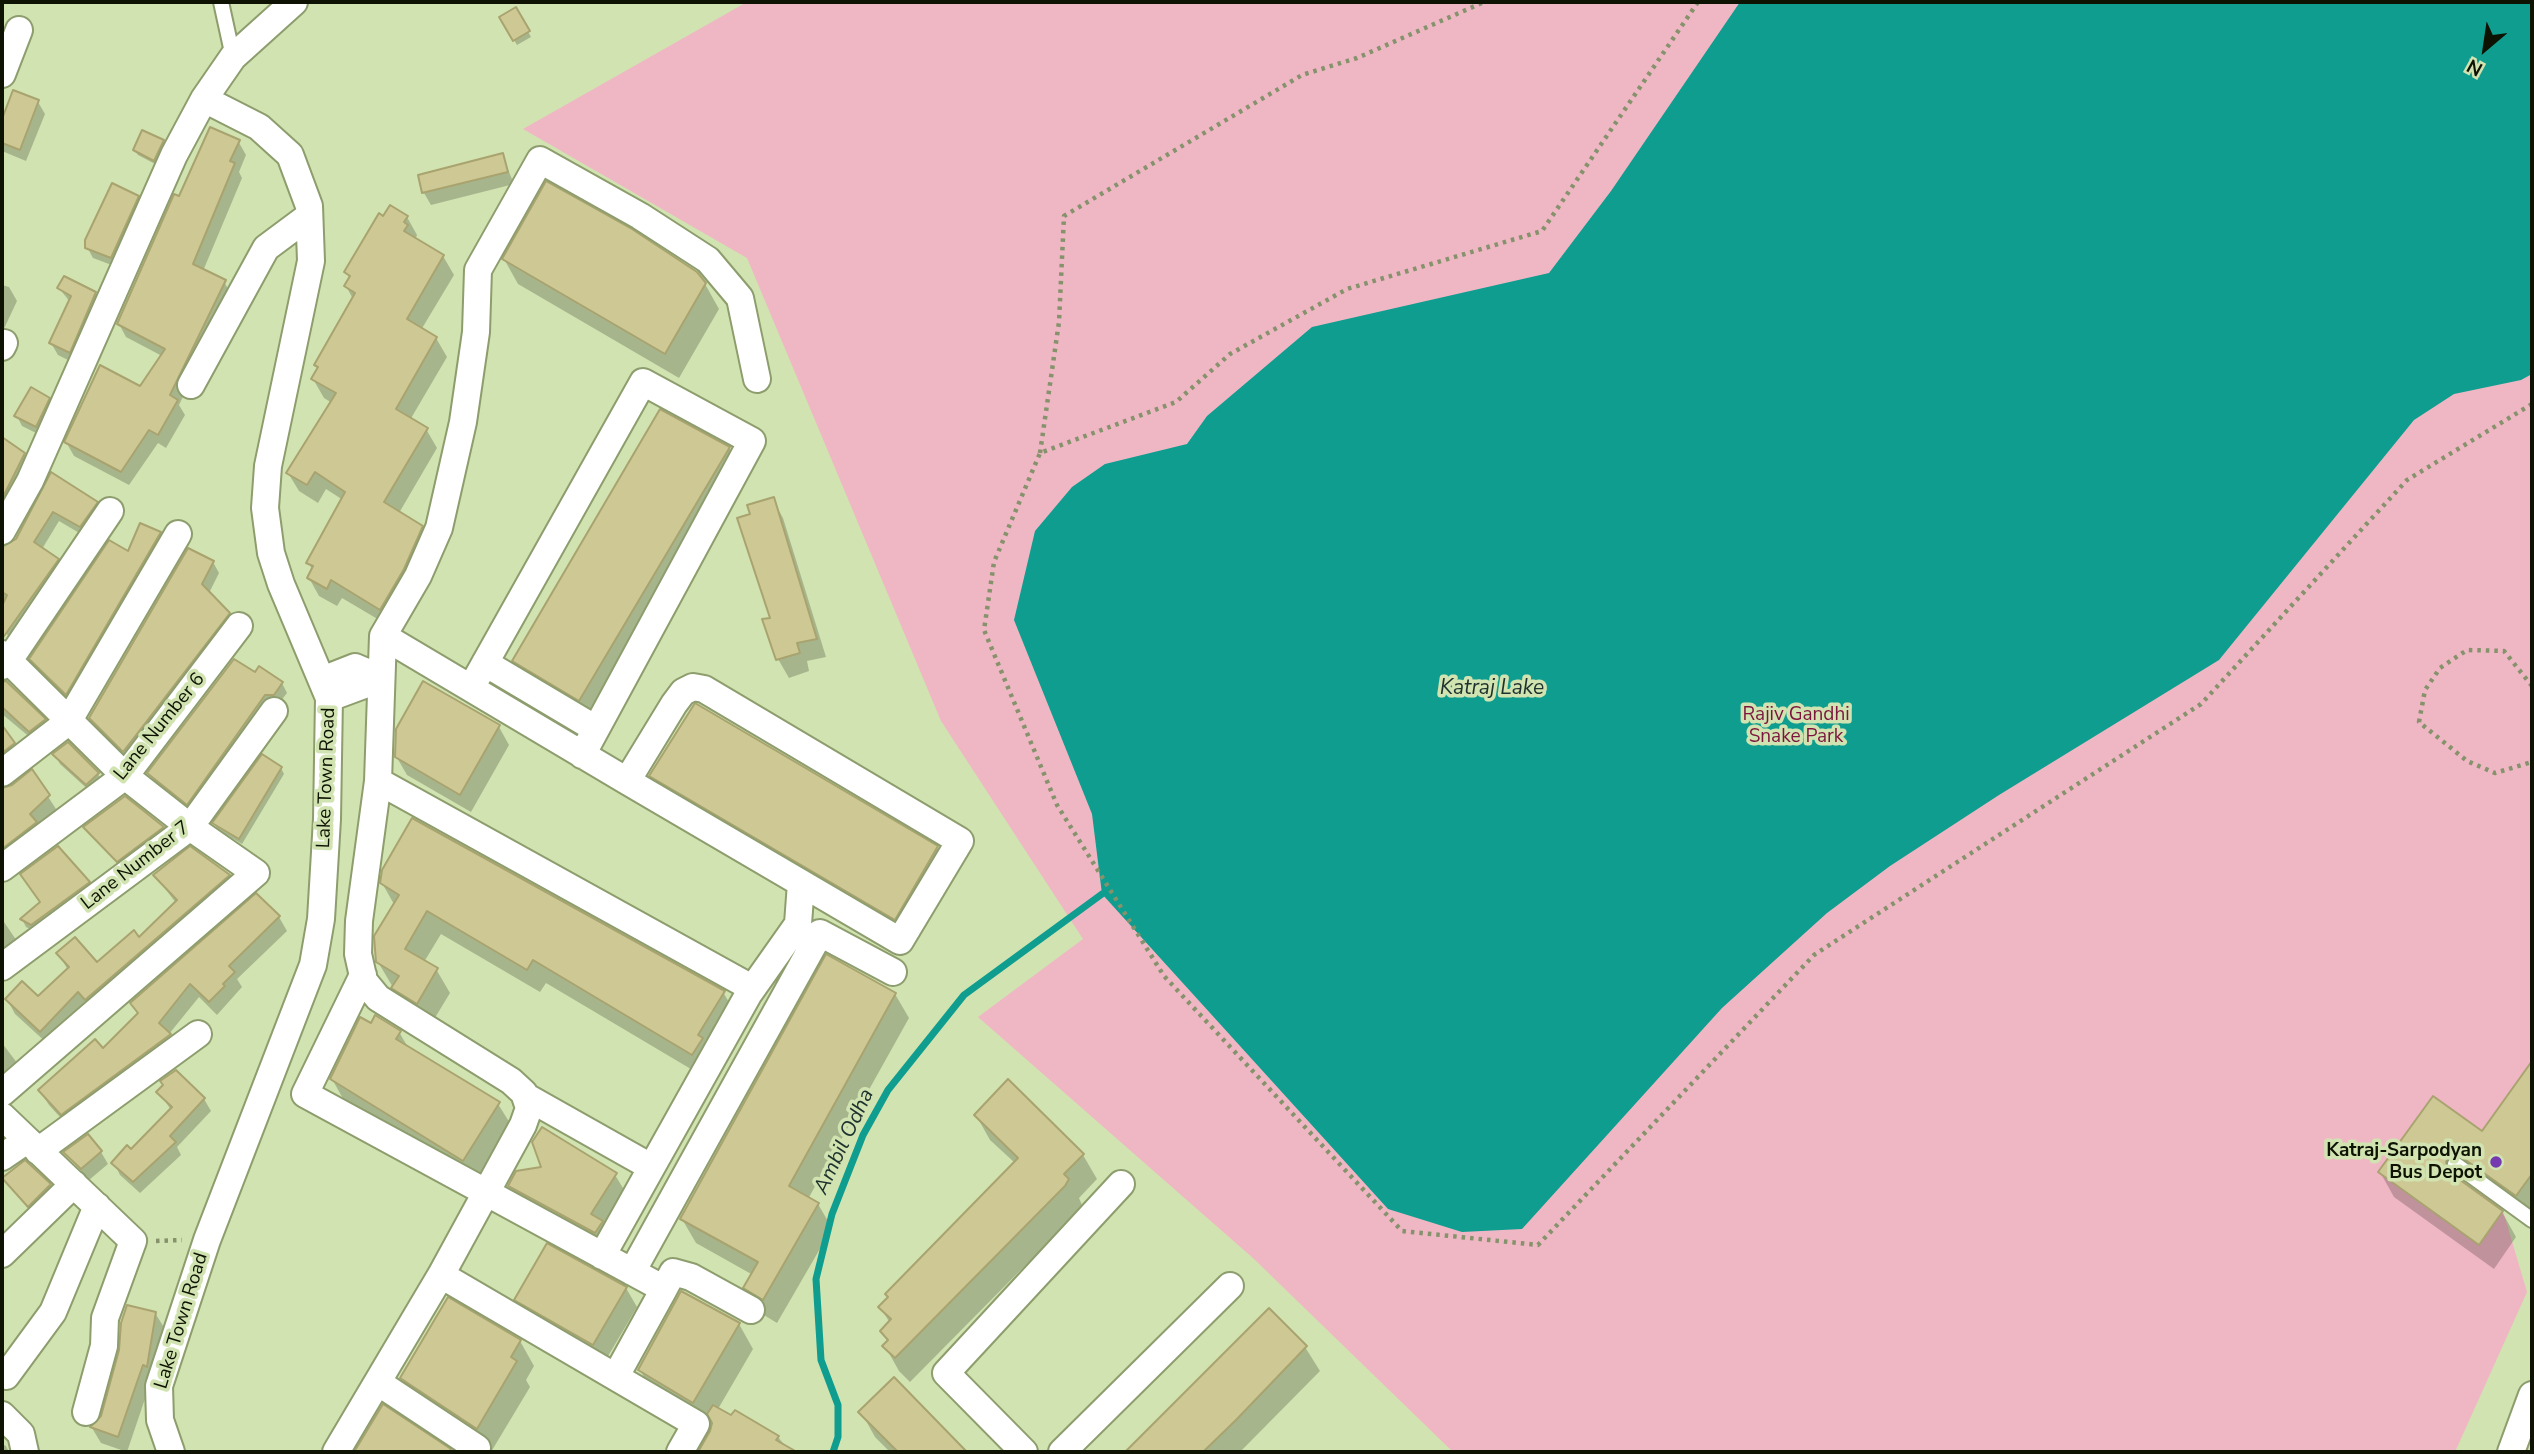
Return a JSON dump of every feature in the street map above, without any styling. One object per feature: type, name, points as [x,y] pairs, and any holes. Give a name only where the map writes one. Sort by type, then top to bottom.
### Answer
[{"type":"street","points":[[2,531],[30,481],[174,155],[204,99],[233,57],[294,2]]},
{"type":"street","points":[[2,74],[19,30]]},
{"type":"street","name":"Lake Town Road","points":[[171,1452],[160,1420],[159,1386],[207,1240],[313,965],[323,894],[325,689],[271,553],[265,508],[268,466],[311,261],[309,215],[290,155],[259,127],[204,99]]},
{"type":"street","points":[[651,1167],[525,1096],[511,1082],[378,998],[363,975],[358,954],[359,921],[378,781],[374,671],[383,636],[418,576],[439,528],[446,503],[463,422],[476,332],[478,270],[540,160],[640,216],[708,260],[740,298],[757,379]]},
{"type":"street","points":[[191,385],[265,248],[309,215]]},
{"type":"street","points":[[471,688],[643,382],[752,441],[582,755]]},
{"type":"street","points":[[2,1093],[256,873],[190,827],[125,776],[4,661],[110,511]]},
{"type":"street","points":[[2,773],[68,722],[178,534]]},
{"type":"street","name":"Lane Number 6","points":[[2,868],[125,776],[239,626]]},
{"type":"street","points":[[383,636],[582,755],[900,941],[960,841],[704,689],[693,687],[683,692],[674,704],[627,781]]},
{"type":"street","points":[[485,663],[596,729]]},
{"type":"street","points":[[325,689],[364,685],[374,671]]},
{"type":"street","name":"Lane Number 7","points":[[2,967],[190,827],[274,711]]},
{"type":"street","points":[[378,781],[752,988],[750,992]]},
{"type":"street","points":[[602,1256],[750,992],[798,924],[801,883]]},
{"type":"street","points":[[632,1272],[821,933],[893,972]]},
{"type":"street","points":[[363,975],[305,1094],[664,1289]]},
{"type":"street","points":[[2,1157],[33,1145],[198,1034]]},
{"type":"street","points":[[336,1452],[441,1275],[523,1125],[529,1108],[525,1096]]},
{"type":"street","points":[[2,1116],[133,1241],[105,1318],[104,1346],[86,1412]]},
{"type":"street","points":[[2,1254],[74,1184]]},
{"type":"street","points":[[1024,1452],[946,1373],[1121,1184]]},
{"type":"street","points":[[6,1376],[53,1312],[97,1206]]},
{"type":"street","points":[[615,1376],[673,1272],[691,1277],[751,1310]]},
{"type":"street","points":[[441,1275],[696,1424],[680,1452]]},
{"type":"street","points":[[1062,1452],[1230,1286]]},
{"type":"street","points":[[379,1383],[477,1448]]},
{"type":"street","points":[[2511,1452],[2532,1395]]},
{"type":"street","points":[[2,1415],[21,1434],[25,1452]]},
{"type":"lane","points":[[221,2],[233,57]]},
{"type":"lane","points":[[2455,1164],[2528,1217],[2532,1201]]},
{"type":"path","points":[[1484,2],[1357,58],[1301,75],[1064,216],[1059,322],[1040,453],[994,562],[984,630],[1057,805],[1157,965],[1402,1231],[1538,1245],[1814,955],[2201,704],[2407,480],[2532,404]]},
{"type":"path","points":[[1040,453],[1176,402],[1230,354],[1348,289],[1542,231],[1698,2]]},
{"type":"path","points":[[2532,686],[2504,651],[2467,650],[2440,668],[2426,690],[2419,722],[2467,761],[2495,773],[2532,762]]},
{"type":"path","points":[[146,1241],[187,1240]]},
{"type":"green space","name":"Rajiv Gandhi Snake Park","points":[[747,2],[2532,2],[2532,1148],[2498,1194],[2527,1292],[2455,1452],[1453,1452],[1254,1259],[978,1017],[1083,939],[941,721],[747,258],[523,129]]},
{"type":"water","name":"Katraj Lake","points":[[1740,2],[2532,2],[2532,374],[2521,380],[2454,394],[2414,420],[2219,660],[1999,795],[1890,866],[1827,913],[1722,1008],[1522,1229],[1462,1232],[1388,1209],[1102,894],[1092,814],[1014,620],[1035,531],[1072,487],[1105,464],[1187,444],[1207,416],[1312,327],[1549,273],[1611,191]]},
{"type":"building","points":[[516,7],[530,31],[513,41],[499,17]]},
{"type":"building","points":[[13,90],[39,100],[20,150],[2,143],[2,119]]},
{"type":"building","points":[[210,127],[240,140],[230,161],[235,163],[193,264],[226,280],[170,395],[178,400],[158,435],[149,430],[121,472],[64,442],[100,365],[140,386],[165,349],[117,324],[174,194],[179,196]]},
{"type":"building","points":[[142,130],[164,140],[154,161],[133,150]]},
{"type":"building","points":[[503,153],[508,172],[422,193],[418,175]]},
{"type":"building","points":[[546,181],[632,229],[697,272],[706,283],[665,354],[502,259]]},
{"type":"building","points":[[112,183],[139,196],[111,258],[85,248],[85,240]]},
{"type":"building","points":[[390,205],[408,216],[404,222],[408,225],[404,231],[444,255],[407,319],[437,337],[396,409],[428,428],[384,502],[423,526],[404,569],[380,610],[331,580],[327,589],[307,578],[313,566],[306,563],[345,492],[315,472],[307,485],[286,473],[336,393],[311,379],[318,367],[314,365],[355,293],[344,286],[350,276],[344,272],[379,213],[383,216]]},
{"type":"building","points":[[64,276],[96,292],[70,353],[49,343],[71,296],[57,288]]},
{"type":"building","points":[[31,387],[50,398],[36,427],[14,416]]},
{"type":"building","points":[[660,409],[730,447],[579,701],[512,661]]},
{"type":"building","points":[[2,437],[25,453],[2,499]]},
{"type":"building","points":[[51,472],[98,502],[80,527],[53,512],[34,542],[59,559],[2,639],[2,606],[7,595],[2,592],[2,547],[16,539]]},
{"type":"building","points":[[774,497],[817,639],[797,643],[800,653],[776,660],[762,619],[770,618],[737,518],[750,514],[747,505]]},
{"type":"building","points":[[140,523],[161,532],[66,695],[29,659],[109,540],[128,551]]},
{"type":"building","points":[[188,548],[214,561],[202,584],[230,613],[123,752],[89,718]]},
{"type":"building","points":[[234,659],[255,672],[259,666],[283,682],[274,695],[265,695],[187,805],[147,773]]},
{"type":"building","points":[[6,681],[46,719],[29,732],[2,707],[2,682]]},
{"type":"building","points":[[423,681],[500,725],[460,795],[395,757],[396,729]]},
{"type":"building","points":[[695,703],[938,846],[895,920],[649,776]]},
{"type":"building","points":[[2,725],[15,743],[2,753]]},
{"type":"building","points":[[68,742],[99,773],[86,785],[52,754]]},
{"type":"building","points":[[262,754],[282,767],[239,839],[212,823]]},
{"type":"building","points":[[32,769],[50,795],[30,814],[37,822],[2,849],[2,788],[12,785]]},
{"type":"building","points":[[125,796],[164,827],[117,862],[83,827]]},
{"type":"building","points":[[412,818],[725,991],[698,1035],[703,1038],[692,1055],[533,960],[527,970],[427,911],[405,949],[438,968],[417,1004],[391,988],[399,976],[376,962],[374,936],[399,895],[380,883],[382,870]]},
{"type":"building","points":[[58,846],[90,882],[31,925],[20,919],[40,902],[20,874]]},
{"type":"building","points":[[190,846],[230,875],[85,1000],[78,992],[40,1032],[5,999],[22,981],[38,996],[69,967],[56,953],[75,937],[97,962],[134,930],[139,937],[177,900],[153,875]]},
{"type":"building","points":[[256,893],[280,916],[229,966],[235,972],[223,984],[225,986],[209,1002],[190,984],[159,1023],[171,1034],[61,1115],[38,1090],[95,1039],[103,1048],[138,1013],[130,1003]]},
{"type":"building","points":[[826,954],[896,993],[789,1186],[819,1203],[763,1300],[743,1288],[758,1262],[680,1219]]},
{"type":"building","points":[[375,1015],[401,1031],[396,1039],[500,1102],[463,1161],[330,1079],[360,1017],[371,1023]]},
{"type":"building","name":"Katraj-Sarpodyan Bus Depot","points":[[2532,1061],[2532,1174],[2516,1196],[2460,1156],[2451,1156],[2446,1162],[2449,1172],[2503,1211],[2479,1245],[2378,1172],[2433,1096],[2482,1131]]},
{"type":"building","points":[[176,1070],[205,1098],[170,1136],[176,1142],[133,1182],[111,1163],[127,1145],[131,1149],[172,1107],[156,1092],[163,1085],[160,1081]]},
{"type":"building","points":[[1008,1079],[1084,1154],[1064,1174],[1069,1179],[1065,1186],[895,1358],[882,1346],[888,1340],[880,1331],[891,1319],[878,1307],[888,1297],[885,1294],[1018,1158],[974,1115]]},
{"type":"building","points":[[542,1127],[617,1173],[591,1214],[603,1221],[595,1233],[508,1186],[516,1171],[541,1167],[532,1142]]},
{"type":"building","points":[[88,1134],[102,1151],[81,1169],[63,1152]]},
{"type":"building","points":[[25,1160],[51,1184],[28,1207],[2,1178]]},
{"type":"building","points":[[547,1243],[627,1287],[593,1345],[514,1300]]},
{"type":"building","points":[[681,1291],[740,1323],[693,1403],[638,1370]]},
{"type":"building","points":[[448,1297],[521,1340],[511,1357],[517,1361],[477,1429],[400,1378]]},
{"type":"building","points":[[127,1305],[156,1312],[147,1367],[143,1365],[118,1437],[90,1427],[101,1416],[119,1350],[121,1323]]},
{"type":"building","points":[[1269,1308],[1307,1346],[1236,1420],[1203,1452],[1125,1452]]},
{"type":"building","points":[[894,1377],[967,1452],[898,1452],[858,1412]]},
{"type":"building","points":[[383,1404],[451,1449],[449,1452],[354,1452]]},
{"type":"building","points":[[713,1405],[731,1415],[735,1410],[779,1436],[776,1440],[797,1452],[698,1452],[710,1431],[712,1423],[707,1414]]},
{"type":"waterway","name":"Ambil Odha","points":[[833,1452],[838,1437],[838,1405],[821,1360],[816,1279],[832,1214],[863,1135],[888,1090],[964,995],[1102,894]]},
{"type":"place","name":"Katraj-Sarpodyan Bus Depot","points":[[2496,1162]]}]
